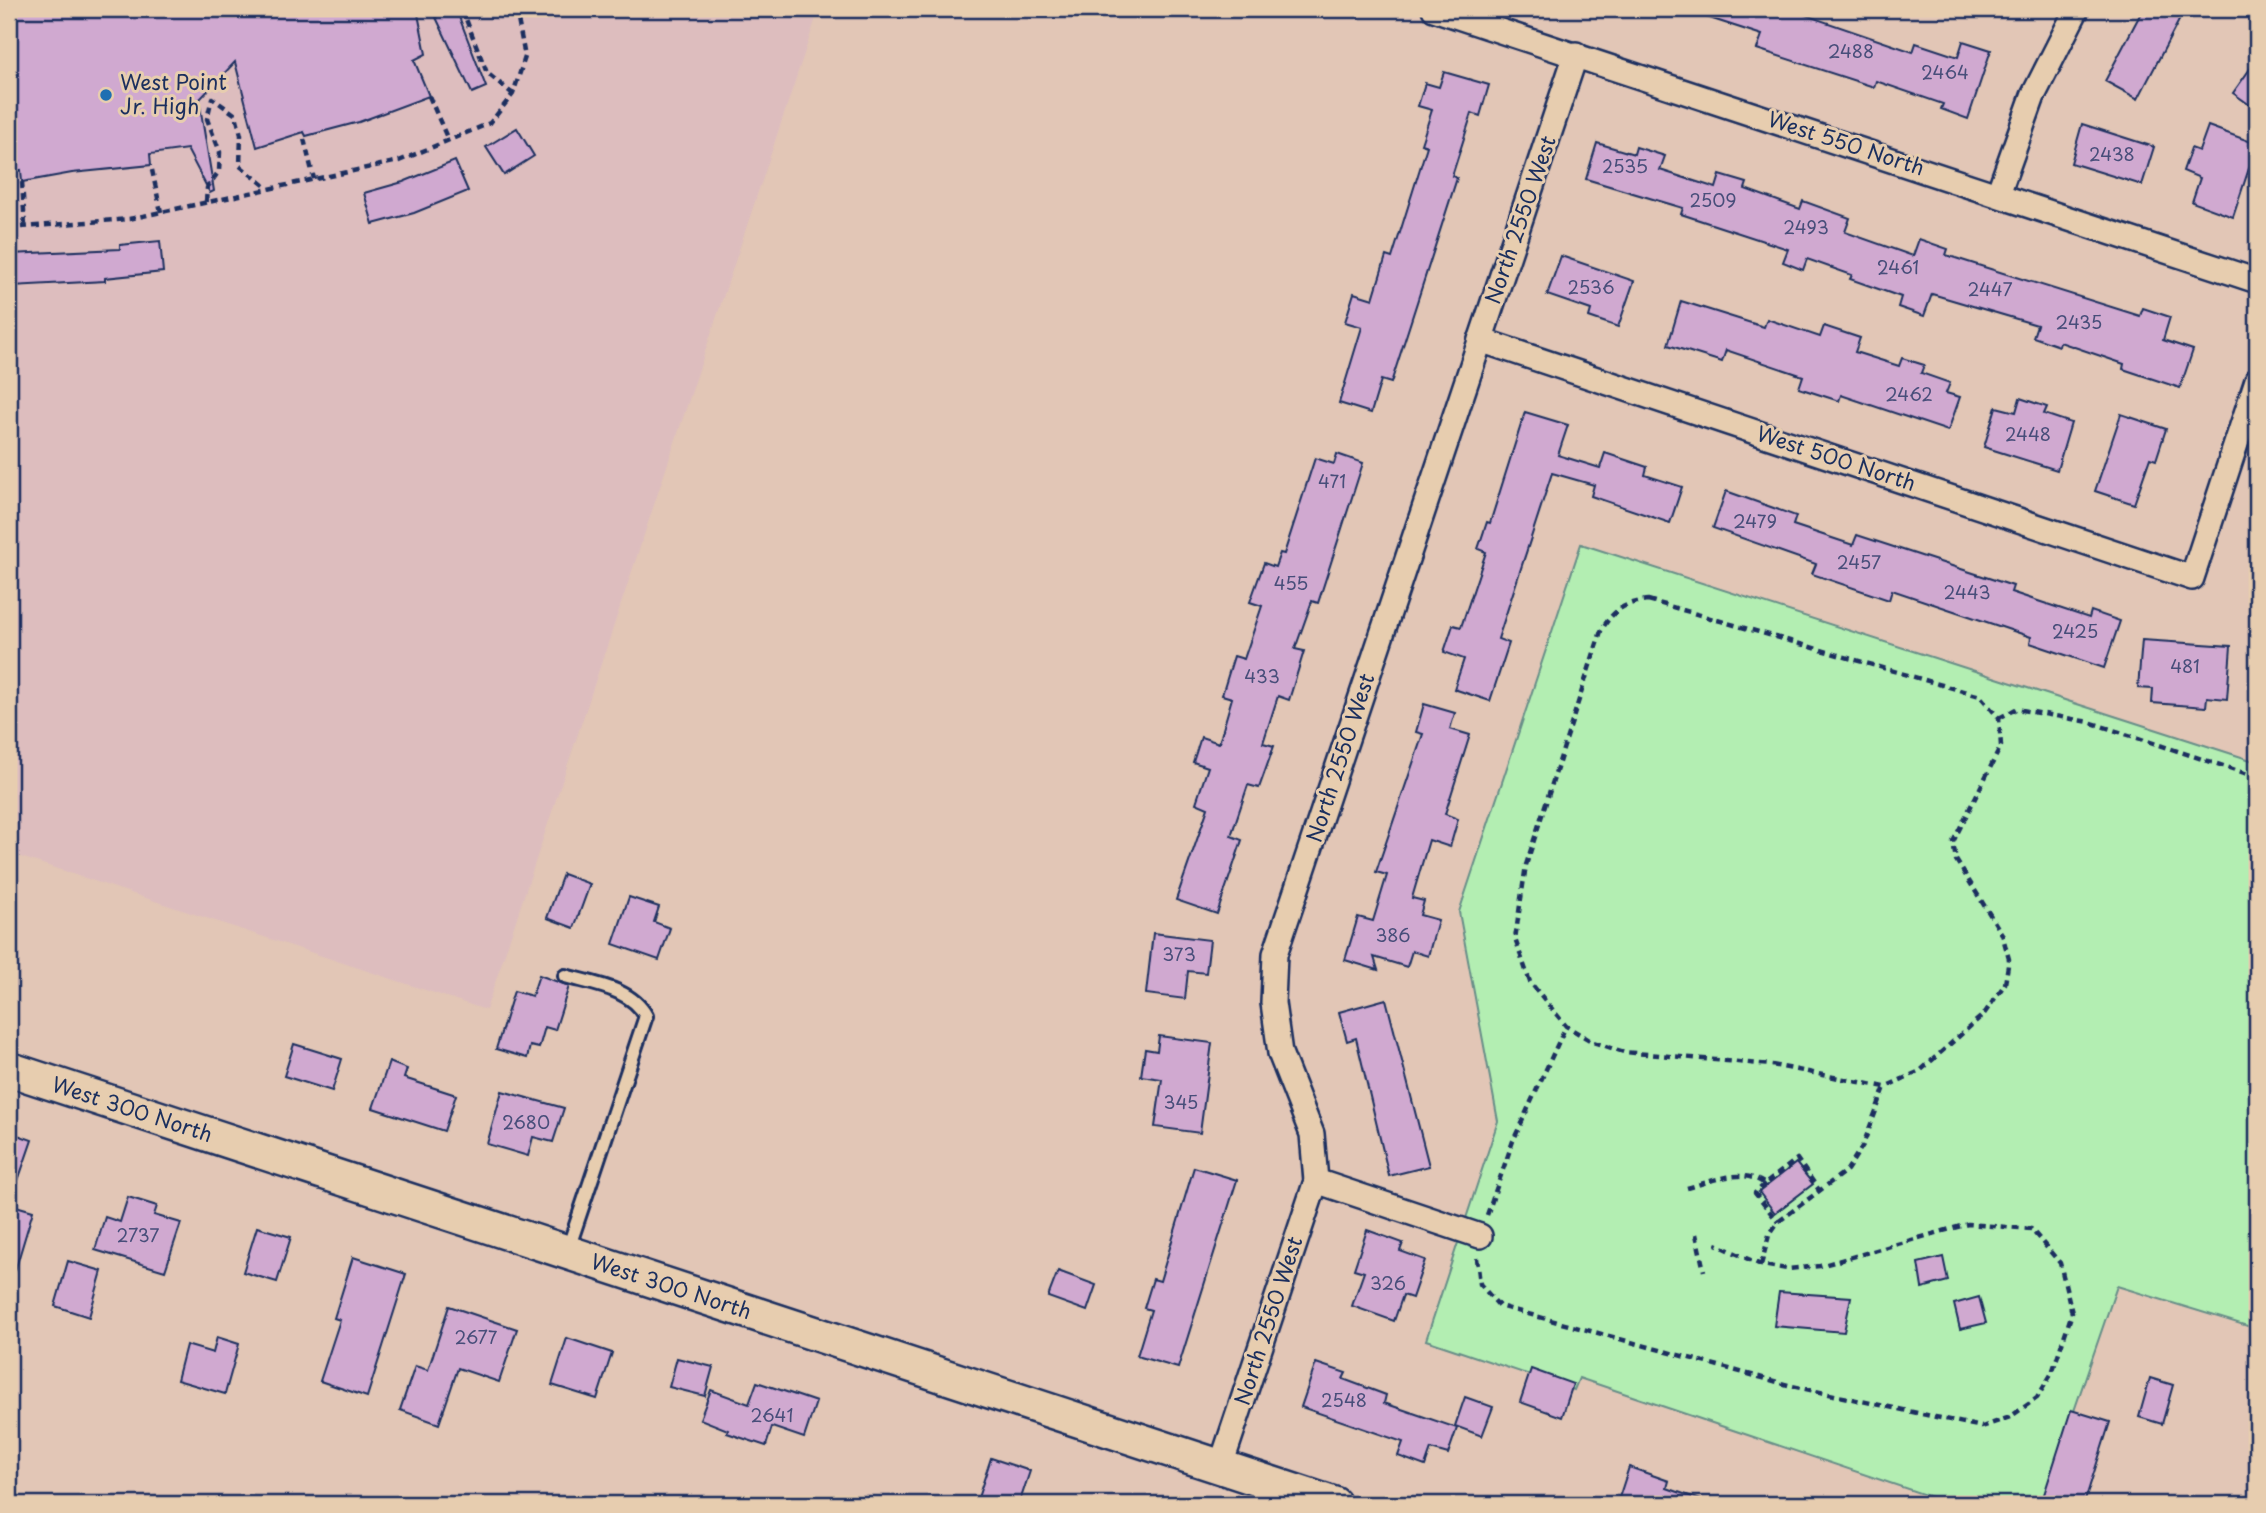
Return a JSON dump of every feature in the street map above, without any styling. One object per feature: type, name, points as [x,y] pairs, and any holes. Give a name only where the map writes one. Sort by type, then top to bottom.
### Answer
[{"type":"main road","name":"West 300 North","points":[[9,1069],[1334,1504]]},
{"type":"street","name":"West 550 North","points":[[1434,9],[2257,281]]},
{"type":"street","points":[[1998,194],[2033,96],[2077,9]]},
{"type":"street","name":"North 2550 West","points":[[1220,1468],[1316,1181],[1312,1134],[1280,1053],[1273,1003],[1275,954],[1576,54]]},
{"type":"street","name":"West 500 North","points":[[1480,340],[2192,578],[2257,380]]},
{"type":"street","points":[[1316,1181],[1480,1237]]},
{"type":"lane","points":[[565,975],[627,995],[639,1003],[646,1016],[567,1253]]},
{"type":"path","points":[[462,9],[487,73],[513,94]]},
{"type":"path","points":[[9,228],[129,219],[399,161],[447,141],[490,122],[513,94],[525,57],[516,9]]},
{"type":"path","points":[[429,96],[447,141]]},
{"type":"path","points":[[206,202],[207,188],[219,171],[220,152],[207,119],[212,98],[236,115],[241,135],[240,166],[268,189]]},
{"type":"path","points":[[304,139],[314,179]]},
{"type":"path","points":[[152,170],[161,212]]},
{"type":"path","points":[[22,182],[25,227]]},
{"type":"path","points":[[1648,600],[1673,606],[1980,696],[1999,718],[2001,746],[1953,842],[1956,860],[1965,879],[2001,934],[2009,959],[2005,984],[1984,1014],[1920,1071],[1885,1087],[1772,1065],[1624,1052],[1593,1042],[1566,1026],[1530,982],[1515,939],[1526,865],[1601,631],[1611,614],[1626,603],[1648,600]]},
{"type":"path","points":[[1999,718],[2016,709],[2089,722],[2257,777]]},
{"type":"path","points":[[1566,1026],[1513,1141],[1480,1237],[1480,1284],[1499,1306],[1792,1386],[1982,1427],[2010,1417],[2037,1398],[2052,1373],[2071,1313],[2060,1263],[2031,1229],[1968,1224],[1820,1266],[1788,1269],[1761,1265],[1716,1244]]},
{"type":"path","points":[[1761,1265],[1769,1235],[1778,1222],[1847,1170],[1863,1145],[1885,1087]]},
{"type":"path","points":[[1778,1222],[1755,1194],[1797,1159],[1819,1190]]},
{"type":"path","points":[[1687,1188],[1741,1174],[1756,1177],[1765,1184]]},
{"type":"path","points":[[1696,1234],[1704,1271]]},
{"type":"shaded area","points":[[9,9],[819,9],[486,1010],[9,853]]},
{"type":"green space","points":[[1581,544],[2257,762],[2257,1329],[2117,1286],[2042,1504],[1952,1504],[1579,1378],[1574,1390],[1426,1340],[1498,1121],[1459,912]]},
{"type":"building","name":"West Point Jr. High","points":[[9,9],[417,9],[426,54],[414,60],[429,96],[359,122],[306,136],[304,132],[257,147],[235,62],[199,100],[214,191],[210,193],[187,149],[150,154],[151,165],[72,173],[22,182],[21,170],[9,172]]},
{"type":"building","points":[[432,9],[456,9],[486,87],[472,93]]},
{"type":"building","points":[[1695,9],[1807,9],[1805,15],[1913,52],[1916,43],[1958,57],[1963,41],[1991,50],[1968,119],[1941,109],[1943,104],[1876,81],[1874,87],[1757,49],[1762,35],[1694,13]]},
{"type":"building","points":[[2143,9],[2185,9],[2138,99],[2105,81]]},
{"type":"building","points":[[2257,59],[2257,110],[2233,93]]},
{"type":"building","points":[[1444,72],[1489,85],[1480,116],[1472,113],[1452,176],[1457,178],[1391,383],[1381,380],[1371,413],[1339,403],[1362,327],[1345,322],[1354,293],[1373,299],[1386,256],[1392,258],[1427,146],[1421,144],[1432,110],[1418,106],[1425,83],[1439,87]]},
{"type":"building","points":[[2082,124],[2154,147],[2142,185],[2071,163]]},
{"type":"building","points":[[2208,126],[2257,144],[2233,217],[2192,202],[2200,178],[2183,171],[2191,148],[2199,151]]},
{"type":"building","points":[[517,128],[534,156],[504,175],[486,147]]},
{"type":"building","points":[[1597,143],[1634,154],[1636,147],[1665,156],[1660,170],[1716,188],[1720,175],[1747,183],[1745,189],[1800,209],[1803,201],[1850,218],[1845,232],[1913,256],[1919,239],[1948,249],[1946,255],[2140,316],[2143,308],[2170,317],[2163,340],[2193,350],[2180,388],[2123,369],[2124,364],[2060,342],[2059,346],[2033,337],[2037,325],[1932,294],[1924,316],[1898,307],[1901,297],[1850,279],[1852,275],[1807,259],[1803,270],[1783,262],[1788,249],[1681,214],[1683,208],[1586,179]]},
{"type":"building","points":[[455,161],[468,191],[414,213],[373,224],[364,193],[403,182]]},
{"type":"building","points":[[160,241],[163,272],[105,278],[105,281],[12,286],[10,254],[120,249],[120,245]]},
{"type":"building","points":[[1561,256],[1634,281],[1618,327],[1589,317],[1591,310],[1547,295]]},
{"type":"building","points":[[1681,301],[1764,327],[1767,319],[1820,337],[1824,326],[1860,338],[1855,352],[1899,366],[1902,358],[1924,365],[1921,373],[1950,383],[1946,393],[1960,397],[1948,431],[1841,395],[1839,401],[1799,388],[1803,376],[1726,350],[1722,362],[1668,345]]},
{"type":"building","points":[[2020,398],[2047,407],[2044,414],[2071,423],[2057,470],[1984,447],[1996,407],[2016,412]]},
{"type":"building","points":[[1525,412],[1568,425],[1558,455],[1600,468],[1605,453],[1647,467],[1645,475],[1682,487],[1670,523],[1591,496],[1594,485],[1552,473],[1498,639],[1509,643],[1490,701],[1454,689],[1464,659],[1444,652],[1453,625],[1461,627],[1486,552],[1478,549],[1487,522],[1490,523]]},
{"type":"building","points":[[2121,414],[2166,429],[2156,460],[2150,458],[2134,504],[2095,491]]},
{"type":"building","points":[[1337,454],[1363,463],[1318,603],[1312,601],[1295,649],[1304,651],[1289,700],[1278,696],[1263,743],[1274,746],[1259,788],[1248,785],[1231,836],[1242,840],[1217,914],[1176,900],[1208,808],[1196,803],[1208,767],[1193,762],[1201,737],[1219,743],[1232,698],[1222,695],[1234,656],[1244,659],[1262,606],[1250,602],[1264,563],[1275,567],[1280,553],[1284,554],[1315,458],[1334,464]]},
{"type":"building","points":[[1726,491],[1796,516],[1793,525],[1853,545],[1857,535],[2013,586],[2011,592],[2089,618],[2091,611],[2120,621],[2104,668],[2030,643],[2031,637],[1892,590],[1889,600],[1812,574],[1816,564],[1713,528]]},
{"type":"building","points":[[2142,640],[2231,646],[2227,699],[2207,697],[2206,707],[2152,703],[2153,689],[2138,688]]},
{"type":"building","points":[[1424,704],[1455,713],[1450,729],[1470,735],[1445,814],[1458,819],[1450,847],[1429,840],[1412,898],[1424,901],[1420,915],[1438,920],[1428,956],[1412,951],[1407,967],[1374,957],[1378,970],[1345,960],[1358,917],[1373,921],[1387,875],[1376,872],[1423,734],[1416,732]]},
{"type":"building","points":[[563,874],[590,884],[574,928],[547,918]]},
{"type":"building","points":[[629,897],[659,907],[654,922],[670,928],[659,960],[613,944]]},
{"type":"building","points":[[1153,933],[1210,940],[1206,973],[1188,971],[1185,999],[1146,994]]},
{"type":"building","points":[[539,975],[569,986],[555,1030],[545,1027],[539,1048],[530,1046],[527,1058],[496,1049],[514,991],[532,996]]},
{"type":"building","points":[[1386,999],[1429,1166],[1389,1176],[1356,1038],[1347,1041],[1339,1012]]},
{"type":"building","points":[[1159,1036],[1212,1043],[1200,1133],[1155,1127],[1162,1079],[1141,1076],[1145,1049],[1157,1051]]},
{"type":"building","points":[[294,1044],[342,1059],[332,1091],[284,1076]]},
{"type":"building","points":[[389,1062],[407,1069],[404,1078],[456,1095],[444,1131],[373,1108]]},
{"type":"building","points":[[502,1091],[564,1108],[553,1142],[533,1137],[528,1156],[487,1144]]},
{"type":"building","points":[[9,1132],[32,1140],[12,1198],[9,1197]]},
{"type":"building","points":[[1796,1163],[1813,1184],[1775,1213],[1759,1192]]},
{"type":"building","points":[[1194,1167],[1237,1180],[1178,1368],[1137,1356],[1151,1310],[1144,1308],[1153,1279],[1160,1281]]},
{"type":"building","points":[[128,1197],[157,1206],[154,1215],[181,1223],[165,1271],[95,1250],[105,1217],[120,1222]]},
{"type":"building","points":[[9,1204],[33,1211],[14,1274],[9,1273]]},
{"type":"building","points":[[257,1227],[291,1237],[277,1282],[243,1272]]},
{"type":"building","points":[[1367,1230],[1403,1243],[1400,1251],[1425,1260],[1412,1298],[1403,1295],[1394,1321],[1352,1306],[1364,1272],[1354,1269]]},
{"type":"building","points":[[353,1257],[406,1274],[367,1397],[320,1381],[340,1320],[334,1318]]},
{"type":"building","points":[[1943,1257],[1948,1281],[1922,1288],[1918,1263]]},
{"type":"building","points":[[68,1261],[102,1271],[89,1317],[55,1306]]},
{"type":"building","points":[[1058,1271],[1096,1285],[1087,1311],[1048,1297]]},
{"type":"building","points":[[1779,1292],[1851,1297],[1844,1332],[1774,1326]]},
{"type":"building","points":[[1979,1297],[1986,1323],[1960,1329],[1954,1304]]},
{"type":"building","points":[[449,1306],[517,1329],[499,1382],[458,1368],[439,1424],[400,1410],[415,1366],[428,1370]]},
{"type":"building","points":[[217,1337],[239,1344],[225,1394],[177,1380],[186,1345],[213,1353]]},
{"type":"building","points":[[567,1338],[612,1353],[597,1399],[552,1385]]},
{"type":"building","points":[[677,1358],[713,1367],[705,1396],[669,1387]]},
{"type":"building","points":[[1316,1363],[1346,1373],[1343,1379],[1386,1395],[1384,1403],[1457,1428],[1448,1454],[1431,1449],[1425,1466],[1398,1456],[1403,1442],[1301,1407]]},
{"type":"building","points":[[1531,1369],[1573,1384],[1562,1417],[1520,1402]]},
{"type":"building","points":[[2150,1378],[2173,1385],[2162,1424],[2139,1417]]},
{"type":"building","points":[[757,1382],[816,1402],[804,1438],[772,1427],[766,1446],[727,1433],[728,1430],[700,1419],[711,1390],[749,1404]]},
{"type":"building","points":[[1465,1397],[1493,1407],[1482,1436],[1455,1426]]},
{"type":"building","points":[[2071,1410],[2110,1422],[2084,1504],[2041,1504]]},
{"type":"building","points":[[991,1458],[1030,1471],[1019,1504],[976,1504]]},
{"type":"building","points":[[1629,1467],[1669,1481],[1667,1488],[1704,1501],[1704,1504],[1617,1504]]},
{"type":"place","name":"West Point Jr. High","points":[[106,95]]}]
